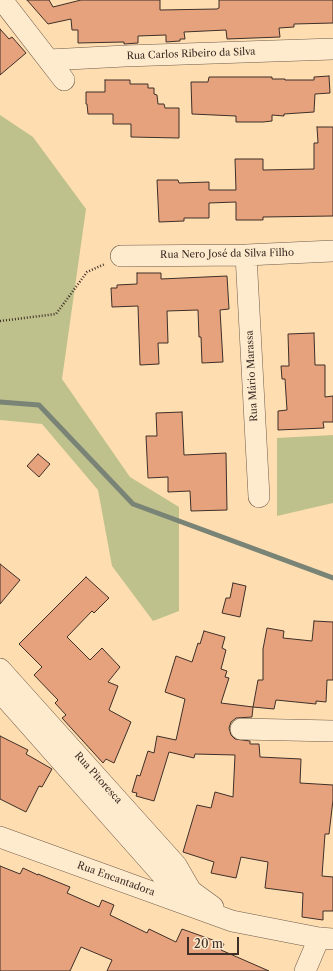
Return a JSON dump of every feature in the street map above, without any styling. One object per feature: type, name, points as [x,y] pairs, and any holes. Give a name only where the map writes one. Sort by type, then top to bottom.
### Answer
[{"type":"street","points":[[2,0],[64,80]]},
{"type":"street","name":"Rua Carlos Ribeiro da Silva","points":[[49,60],[333,49]]},
{"type":"street","name":"Rua Nero José da Silva Filho","points":[[121,256],[246,255],[333,251]]},
{"type":"street","name":"Rua Mário Marassa","points":[[246,255],[259,497]]},
{"type":"street","name":"Rua Pitoresca","points":[[0,669],[176,865],[191,891]]},
{"type":"street","name":"Rua Pitoresca","points":[[0,692],[164,876],[191,891],[232,921]]},
{"type":"street","points":[[241,729],[333,731]]},
{"type":"street","name":"Rua Encantadora","points":[[0,837],[232,921],[326,938]]},
{"type":"street","points":[[305,971],[326,938]]},
{"type":"path","points":[[0,321],[56,314],[87,272],[121,256]]},
{"type":"green space","points":[[0,115],[33,137],[86,209],[62,379],[130,477],[179,507],[179,611],[153,621],[112,566],[98,490],[42,424],[0,420]]},
{"type":"green space","points":[[333,435],[333,503],[277,516],[277,438]]},
{"type":"building","points":[[27,0],[49,0],[53,7],[81,0],[160,0],[160,10],[217,9],[219,8],[219,0],[333,0],[333,23],[294,24],[294,27],[279,28],[280,37],[227,39],[226,30],[184,32],[185,39],[180,39],[180,41],[166,42],[166,35],[138,36],[138,43],[78,43],[78,30],[72,30],[71,19],[48,24]]},
{"type":"building","points":[[0,29],[9,39],[12,37],[26,53],[0,75]]},
{"type":"building","points":[[329,76],[330,93],[315,94],[314,112],[284,114],[284,116],[272,115],[272,121],[263,122],[236,122],[236,116],[192,114],[191,82],[208,82],[209,77],[272,77],[272,79],[285,80],[314,80],[314,77]]},
{"type":"building","points":[[105,80],[130,80],[130,84],[148,84],[148,88],[154,88],[154,94],[157,95],[158,104],[164,104],[165,108],[179,108],[179,138],[131,137],[131,124],[113,124],[113,114],[88,114],[86,92],[105,92]]},
{"type":"building","points":[[317,127],[333,127],[333,216],[263,217],[263,220],[236,220],[236,202],[209,203],[209,218],[184,218],[184,221],[159,222],[157,180],[178,180],[179,183],[209,182],[209,190],[236,190],[235,159],[263,159],[263,170],[314,169],[314,143],[318,143]]},
{"type":"building","points":[[137,273],[161,273],[161,279],[227,276],[229,309],[220,310],[223,362],[202,363],[198,310],[167,311],[168,343],[158,343],[159,364],[140,365],[138,306],[112,307],[111,288],[117,288],[117,285],[137,284]]},
{"type":"building","points":[[314,333],[315,365],[325,365],[325,397],[333,396],[333,422],[323,422],[324,428],[278,430],[278,411],[287,410],[285,379],[282,379],[281,366],[289,366],[288,334]]},
{"type":"building","points":[[182,412],[184,455],[226,453],[227,510],[191,511],[190,491],[168,492],[168,477],[148,478],[146,436],[157,436],[156,413]]},
{"type":"building","points":[[38,454],[50,464],[39,477],[27,466]]},
{"type":"building","points":[[0,564],[20,580],[0,604]]},
{"type":"building","points":[[86,577],[109,598],[94,613],[92,611],[67,637],[90,660],[102,648],[120,667],[108,682],[118,686],[109,710],[131,722],[114,763],[106,759],[103,763],[62,718],[66,715],[55,703],[58,700],[34,675],[42,667],[19,644]]},
{"type":"building","points":[[233,583],[246,586],[240,617],[222,613],[226,598],[230,598]]},
{"type":"building","points":[[314,621],[333,622],[333,680],[327,680],[326,702],[316,701],[316,704],[276,700],[274,709],[253,707],[258,680],[263,680],[263,649],[267,628],[284,631],[283,638],[312,641]]},
{"type":"building","points":[[204,631],[225,637],[222,648],[226,650],[221,669],[227,671],[225,677],[229,678],[221,703],[253,707],[252,717],[236,718],[231,722],[229,728],[231,735],[235,739],[250,741],[250,744],[259,744],[260,757],[301,759],[300,783],[333,785],[333,800],[329,834],[325,834],[322,876],[333,877],[333,911],[323,911],[323,920],[302,917],[303,893],[265,888],[268,862],[241,857],[236,878],[211,873],[214,862],[183,852],[197,805],[211,808],[215,792],[233,797],[235,755],[195,754],[194,758],[169,752],[154,801],[136,796],[137,793],[132,792],[137,775],[140,776],[148,751],[154,753],[157,736],[176,740],[185,699],[165,692],[176,656],[192,662],[198,643],[200,644]]},
{"type":"building","points":[[0,736],[28,750],[26,754],[52,769],[42,787],[39,786],[26,812],[0,799]]},
{"type":"building","points":[[0,866],[20,874],[23,868],[70,887],[67,893],[99,907],[102,900],[114,905],[110,915],[147,933],[149,929],[176,942],[182,929],[224,944],[221,950],[269,971],[107,971],[112,960],[81,947],[70,971],[0,971]]},
{"type":"waterway","points":[[0,402],[39,405],[133,504],[333,578]]}]
